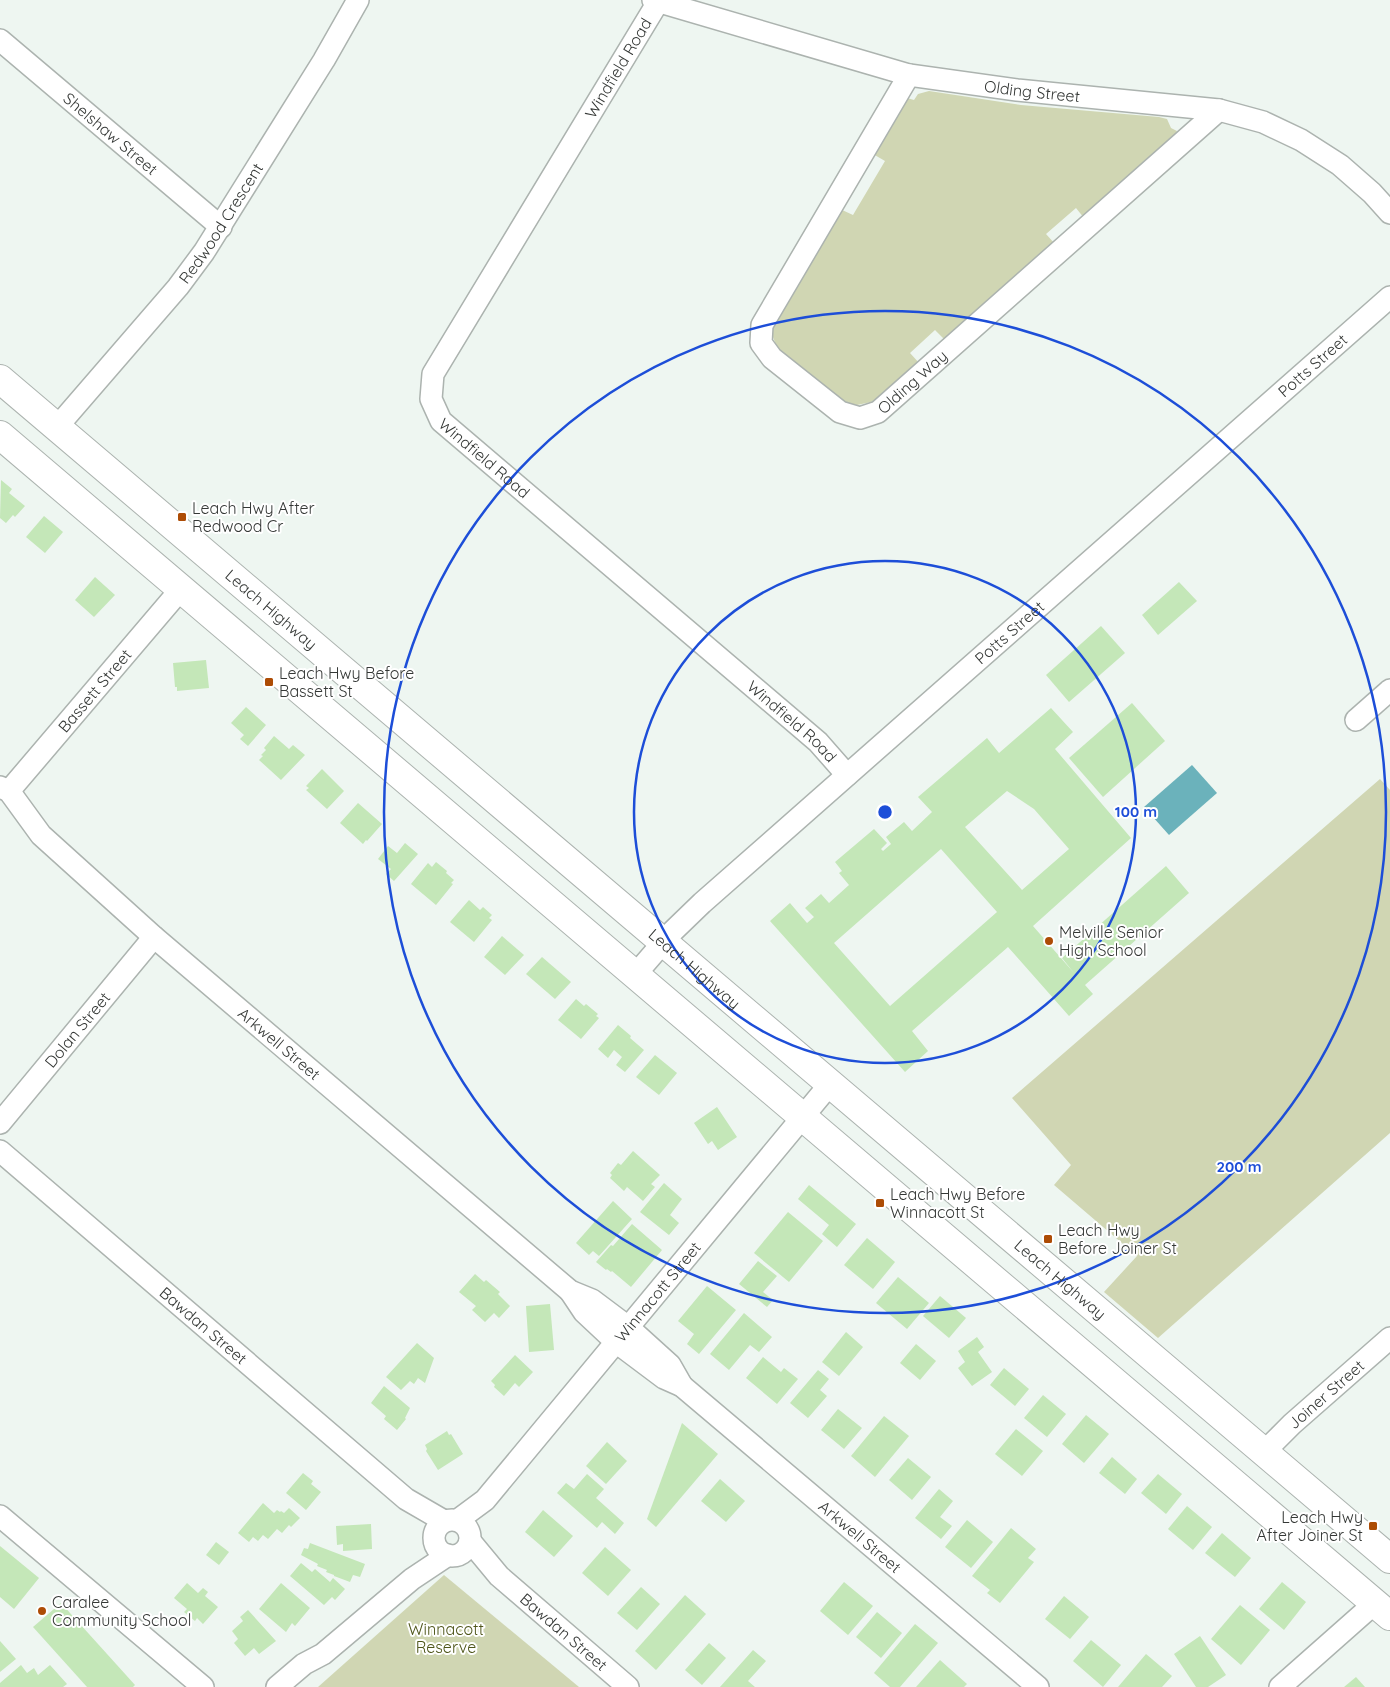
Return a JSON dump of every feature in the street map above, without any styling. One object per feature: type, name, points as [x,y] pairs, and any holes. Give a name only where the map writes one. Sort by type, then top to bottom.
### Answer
[{"type":"highway","name":"Leach Highway","points":[[0,379],[1390,1560]]},
{"type":"highway","points":[[0,436],[1383,1609]]},
{"type":"street","name":"Redwood Crescent","points":[[57,428],[178,286],[221,227],[358,0]]},
{"type":"street","name":"Olding Street","points":[[655,1],[910,75],[1017,90],[1218,110],[1263,122],[1301,140],[1340,165],[1372,193],[1390,214]]},
{"type":"street","name":"Windfield Road","points":[[655,1],[433,374],[431,399],[441,421],[818,742],[847,775]]},
{"type":"street","name":"Shelshaw Street","points":[[0,40],[221,227]]},
{"type":"street","name":"Olding Way","points":[[910,75],[762,325],[761,343],[772,358],[840,412],[860,418],[878,412],[1218,110]]},
{"type":"street","name":"Potts Street","points":[[636,975],[664,942],[702,903],[1390,297]]},
{"type":"street","name":"Bassett Street","points":[[4,789],[181,589]]},
{"type":"street","points":[[1356,720],[1390,690]]},
{"type":"street","name":"Arkwell Street","points":[[4,789],[41,835],[154,937],[570,1290],[592,1300],[622,1334],[670,1365],[682,1386],[1038,1687]]},
{"type":"street","name":"Dolan Street","points":[[0,1123],[154,937]]},
{"type":"street","name":"Winnacott Street","points":[[277,1687],[304,1664],[323,1654],[412,1579],[452,1538],[486,1500],[830,1084]]},
{"type":"street","name":"Bawdan Street","points":[[0,1151],[628,1687]]},
{"type":"street","name":"Joiner Street","points":[[1265,1453],[1292,1424],[1390,1338]]},
{"type":"street","points":[[0,1516],[203,1687]]},
{"type":"street","points":[[1280,1687],[1383,1609]]},
{"type":"street","name":"Winnacott Street","points":[[298,1687],[315,1673],[323,1654]]},
{"type":"green space","points":[[929,91],[1021,105],[1159,117],[1167,119],[1171,128],[1177,131],[1175,137],[1084,218],[1076,208],[1046,234],[1055,244],[946,341],[935,330],[910,353],[920,364],[883,396],[871,402],[857,405],[845,403],[794,366],[777,348],[772,328],[840,209],[853,215],[885,161],[873,154],[907,98],[914,100],[918,94]]},
{"type":"green space","points":[[1380,779],[1390,790],[1390,1133],[1158,1338],[1104,1292],[1137,1256],[1054,1185],[1071,1165],[1012,1098]]},
{"type":"green space","name":"Winnacott Reserve","points":[[444,1575],[579,1687],[318,1687]]},
{"type":"water","points":[[1192,765],[1217,793],[1169,835],[1144,807]]},
{"type":"building","points":[[1,480],[12,489],[9,493],[25,506],[15,517],[13,515],[6,523],[0,518]]},
{"type":"building","points":[[44,516],[63,532],[45,553],[26,537]]},
{"type":"building","points":[[95,577],[115,595],[94,617],[75,600]]},
{"type":"building","points":[[1179,582],[1197,601],[1158,635],[1142,615]]},
{"type":"building","points":[[1101,626],[1125,653],[1069,702],[1046,675]]},
{"type":"building","points":[[206,660],[209,688],[177,691],[173,663]]},
{"type":"building","points":[[1132,703],[1165,741],[1103,797],[1069,758]]},
{"type":"building","points":[[246,707],[266,725],[248,746],[240,739],[244,735],[231,723]]},
{"type":"building","points":[[1051,708],[1073,732],[1055,749],[1131,838],[1033,926],[1074,973],[1062,958],[1166,866],[1189,893],[1085,985],[1093,994],[1069,1016],[1008,947],[912,1031],[928,1051],[905,1072],[770,921],[790,903],[807,923],[814,917],[805,908],[821,894],[829,903],[849,885],[839,873],[842,871],[835,862],[874,829],[887,843],[881,849],[883,851],[891,844],[886,837],[904,822],[912,831],[932,812],[918,797],[987,738],[999,753]],"holes":[[[1007,791],[1034,809],[1069,849],[1022,890],[965,827]],[[941,849],[997,912],[890,1006],[834,943]]]},
{"type":"building","points":[[274,736],[289,749],[293,745],[305,755],[281,780],[259,760],[266,750],[264,748]]},
{"type":"building","points":[[322,769],[344,791],[327,809],[306,790],[309,788],[306,786]]},
{"type":"building","points":[[358,803],[382,824],[363,844],[340,823]]},
{"type":"building","points":[[405,843],[418,854],[394,881],[386,874],[391,869],[378,859],[388,846],[397,853]]},
{"type":"building","points":[[436,862],[454,880],[451,883],[453,884],[436,905],[411,884],[428,863],[432,867]]},
{"type":"building","points":[[469,900],[480,910],[483,907],[492,915],[489,918],[492,920],[474,942],[450,922]]},
{"type":"building","points":[[502,936],[524,955],[505,975],[484,957]]},
{"type":"building","points":[[542,957],[571,982],[555,999],[526,974]]},
{"type":"building","points":[[576,999],[584,1006],[586,1004],[598,1014],[596,1016],[599,1018],[581,1039],[558,1020]]},
{"type":"building","points":[[618,1025],[644,1050],[625,1072],[616,1065],[622,1057],[614,1050],[608,1058],[598,1049]]},
{"type":"building","points":[[655,1055],[677,1073],[659,1095],[636,1077]]},
{"type":"building","points":[[717,1107],[737,1137],[718,1150],[712,1141],[708,1144],[694,1123]]},
{"type":"building","points":[[633,1151],[660,1175],[651,1184],[655,1187],[643,1201],[627,1187],[624,1191],[610,1178],[612,1175],[610,1173],[618,1163],[621,1165]]},
{"type":"building","points":[[664,1183],[682,1199],[670,1215],[679,1223],[669,1235],[640,1212]]},
{"type":"building","points":[[809,1185],[856,1224],[837,1247],[822,1234],[829,1225],[798,1199]]},
{"type":"building","points":[[613,1201],[632,1219],[599,1256],[593,1251],[589,1255],[576,1243]]},
{"type":"building","points":[[788,1212],[823,1241],[789,1282],[754,1253]]},
{"type":"building","points":[[632,1224],[662,1250],[631,1287],[612,1271],[606,1270],[596,1262]]},
{"type":"building","points":[[867,1238],[895,1262],[873,1289],[844,1265]]},
{"type":"building","points":[[758,1261],[777,1276],[763,1292],[773,1300],[767,1307],[739,1284]]},
{"type":"building","points":[[475,1274],[484,1282],[486,1280],[500,1292],[498,1294],[510,1306],[499,1318],[494,1313],[485,1322],[472,1310],[476,1306],[459,1292]]},
{"type":"building","points":[[898,1277],[929,1303],[907,1329],[876,1303]]},
{"type":"building","points":[[707,1286],[736,1310],[699,1354],[687,1344],[694,1334],[678,1321]]},
{"type":"building","points":[[940,1296],[966,1318],[949,1338],[923,1316]]},
{"type":"building","points":[[550,1304],[554,1350],[529,1352],[526,1306]]},
{"type":"building","points":[[744,1313],[772,1337],[759,1352],[750,1345],[729,1370],[710,1354]]},
{"type":"building","points":[[846,1332],[863,1347],[839,1376],[822,1362]]},
{"type":"building","points":[[977,1337],[984,1347],[978,1352],[992,1372],[972,1386],[958,1368],[965,1362],[958,1351]]},
{"type":"building","points":[[417,1343],[434,1358],[425,1383],[418,1378],[414,1384],[410,1381],[401,1390],[386,1377]]},
{"type":"building","points":[[916,1344],[936,1361],[920,1380],[900,1363]]},
{"type":"building","points":[[515,1355],[533,1372],[519,1387],[515,1383],[504,1396],[494,1387],[495,1385],[491,1381]]},
{"type":"building","points":[[763,1357],[781,1372],[784,1368],[798,1379],[777,1404],[746,1378]]},
{"type":"building","points":[[1004,1368],[1029,1389],[1015,1406],[990,1385]]},
{"type":"building","points":[[818,1370],[829,1379],[820,1390],[827,1396],[808,1418],[790,1403]]},
{"type":"building","points":[[384,1386],[410,1408],[406,1419],[397,1430],[384,1419],[386,1416],[371,1403]]},
{"type":"building","points":[[1043,1395],[1066,1414],[1047,1437],[1024,1418]]},
{"type":"building","points":[[838,1409],[862,1428],[844,1449],[821,1430]]},
{"type":"building","points":[[1086,1415],[1109,1434],[1084,1463],[1062,1444]]},
{"type":"building","points":[[884,1416],[909,1436],[875,1477],[851,1456]]},
{"type":"building","points":[[682,1423],[718,1454],[656,1527],[647,1519]]},
{"type":"building","points":[[1016,1429],[1043,1451],[1022,1476],[995,1454]]},
{"type":"building","points":[[447,1431],[449,1435],[451,1434],[463,1454],[438,1470],[426,1451],[425,1445]]},
{"type":"building","points":[[607,1442],[627,1461],[606,1484],[586,1466]]},
{"type":"building","points":[[1112,1457],[1137,1479],[1125,1494],[1099,1473]]},
{"type":"building","points":[[908,1458],[931,1477],[912,1500],[889,1480]]},
{"type":"building","points":[[303,1473],[313,1481],[311,1484],[321,1492],[306,1510],[286,1493]]},
{"type":"building","points":[[587,1474],[604,1489],[596,1498],[624,1523],[615,1534],[602,1522],[597,1528],[557,1493],[566,1483],[574,1489]]},
{"type":"building","points":[[1158,1474],[1182,1494],[1166,1514],[1141,1493]]},
{"type":"building","points":[[720,1479],[745,1501],[726,1522],[701,1501]]},
{"type":"building","points":[[939,1489],[953,1501],[940,1517],[952,1526],[941,1539],[915,1518]]},
{"type":"building","points":[[263,1503],[274,1513],[277,1510],[284,1513],[289,1508],[300,1518],[291,1527],[289,1525],[282,1533],[277,1529],[268,1539],[263,1535],[258,1541],[253,1537],[249,1542],[238,1533]]},
{"type":"building","points":[[1187,1506],[1212,1527],[1193,1550],[1168,1529]]},
{"type":"building","points":[[543,1510],[573,1536],[554,1557],[525,1532]]},
{"type":"building","points":[[967,1520],[993,1542],[971,1568],[945,1547]]},
{"type":"building","points":[[371,1524],[372,1549],[343,1551],[343,1544],[337,1545],[336,1526]]},
{"type":"building","points":[[1011,1528],[1036,1549],[1028,1558],[1034,1562],[1000,1603],[987,1593],[990,1590],[972,1576]]},
{"type":"building","points":[[1222,1533],[1251,1558],[1235,1577],[1205,1553]]},
{"type":"building","points":[[216,1542],[229,1552],[219,1565],[206,1555]]},
{"type":"building","points":[[310,1543],[365,1564],[360,1577],[353,1575],[350,1582],[334,1576],[326,1572],[327,1570],[317,1566],[318,1564],[301,1555],[304,1548],[308,1549]]},
{"type":"building","points":[[0,1546],[39,1578],[14,1609],[0,1597]]},
{"type":"building","points":[[605,1547],[631,1570],[608,1596],[582,1573]]},
{"type":"building","points":[[301,1563],[312,1572],[315,1569],[330,1582],[333,1578],[345,1589],[335,1600],[332,1597],[324,1605],[290,1576]]},
{"type":"building","points":[[844,1582],[873,1606],[848,1635],[820,1611]]},
{"type":"building","points":[[1282,1582],[1306,1602],[1284,1630],[1259,1609]]},
{"type":"building","points":[[187,1583],[198,1593],[203,1588],[208,1592],[205,1596],[218,1607],[203,1624],[197,1618],[195,1621],[184,1612],[187,1609],[174,1598]]},
{"type":"building","points":[[281,1583],[310,1608],[295,1626],[292,1623],[286,1632],[259,1609]]},
{"type":"building","points":[[641,1587],[660,1604],[637,1630],[617,1613]]},
{"type":"building","points":[[685,1595],[706,1614],[656,1670],[635,1651]]},
{"type":"building","points":[[1064,1596],[1089,1617],[1070,1639],[1045,1619]]},
{"type":"building","points":[[61,1603],[135,1685],[133,1687],[87,1687],[33,1627]]},
{"type":"building","points":[[1240,1605],[1270,1630],[1241,1665],[1211,1639]]},
{"type":"building","points":[[248,1610],[276,1641],[259,1654],[254,1648],[245,1656],[234,1643],[238,1639],[232,1631],[243,1621],[240,1617]]},
{"type":"building","points":[[877,1612],[902,1633],[881,1658],[856,1637]]},
{"type":"building","points":[[915,1624],[938,1643],[900,1687],[890,1687],[874,1673]]},
{"type":"building","points":[[1200,1636],[1226,1675],[1208,1687],[1196,1687],[1174,1654]]},
{"type":"building","points":[[1091,1640],[1121,1665],[1103,1687],[1073,1661]]},
{"type":"building","points":[[0,1641],[16,1659],[0,1672]]},
{"type":"building","points":[[709,1643],[726,1658],[702,1685],[685,1670]]},
{"type":"building","points":[[753,1650],[766,1661],[748,1681],[755,1687],[720,1687]]},
{"type":"building","points":[[1146,1654],[1172,1676],[1162,1687],[1118,1687]]},
{"type":"building","points":[[940,1660],[967,1684],[964,1687],[916,1687]]},
{"type":"building","points":[[21,1665],[27,1673],[34,1668],[38,1675],[50,1665],[67,1684],[63,1687],[0,1687],[0,1683]]},
{"type":"building","points":[[1356,1677],[1365,1687],[1344,1687]]},
{"type":"place","name":"Leach Hwy After Redwood Cr","points":[[182,517]]},
{"type":"place","name":"Leach Hwy Before Bassett St","points":[[269,682]]},
{"type":"place","name":"Melville Senior High School","points":[[1049,941]]},
{"type":"place","name":"Leach Hwy Before Winnacott St","points":[[880,1203]]},
{"type":"place","name":"Leach Hwy Before Joiner St","points":[[1048,1239]]},
{"type":"place","name":"Leach Hwy After Joiner St","points":[[1373,1526]]},
{"type":"place","name":"Caralee Community School","points":[[42,1611]]}]
